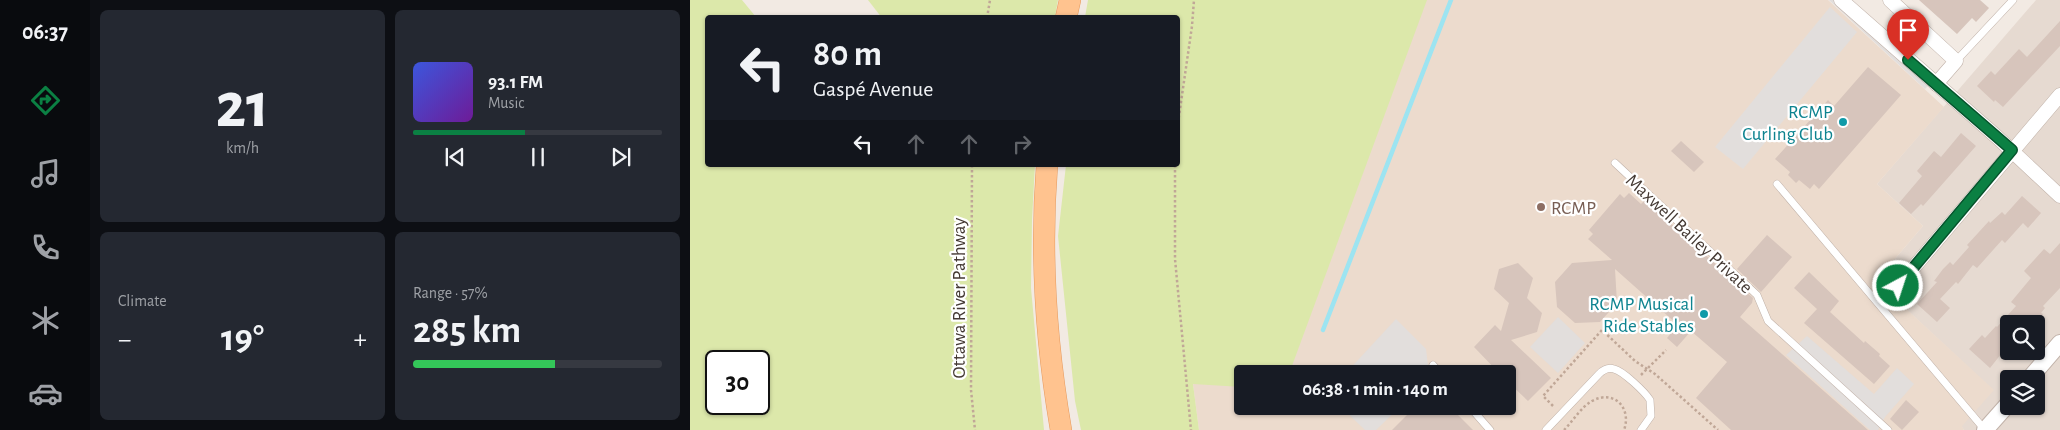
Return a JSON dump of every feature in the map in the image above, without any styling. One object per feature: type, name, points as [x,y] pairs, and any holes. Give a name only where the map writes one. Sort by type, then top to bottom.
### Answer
[{"type":"main road","points":[[1067,15],[1070,0]]},
{"type":"main road","points":[[1047,167],[1045,288],[1050,358],[1061,430]]},
{"type":"street","points":[[1840,0],[2012,150],[2060,196]]},
{"type":"street","points":[[1890,0],[1956,61],[1936,84]]},
{"type":"street","points":[[1898,286],[2060,95]]},
{"type":"street","points":[[2037,370],[2060,343]]},
{"type":"street","points":[[1985,430],[2000,413]]},
{"type":"lane","points":[[1956,61],[2013,0]]},
{"type":"lane","name":"Maxwell Bailey Private","points":[[1615,164],[1757,294],[1768,320],[1888,430]]},
{"type":"lane","points":[[1778,184],[1985,430]]},
{"type":"lane","points":[[1546,430],[1604,370],[1615,369],[1648,396],[1652,404],[1651,416],[1641,430]]},
{"type":"lane","points":[[1478,415],[1490,430]]},
{"type":"path","points":[[988,15],[990,0]]},
{"type":"path","points":[[1180,110],[1194,0]]},
{"type":"path","name":"Ottawa River Pathway","points":[[972,167],[971,390],[975,430]]},
{"type":"path","points":[[1175,167],[1175,259],[1191,430]]},
{"type":"path","points":[[1633,383],[1666,350]]},
{"type":"path","points":[[1564,430],[1590,402],[1609,397],[1620,402],[1624,409],[1626,416],[1624,430]]},
{"type":"shaded area","name":"RCMP","points":[[1203,0],[1828,0],[1944,107],[1877,184],[1923,226],[1876,281],[1994,390],[1962,426],[1964,430],[1199,430],[1193,384]]},
{"type":"shaded area","points":[[1829,0],[1835,0],[1928,86],[1925,89]]},
{"type":"shaded area","points":[[2036,0],[2060,0],[2060,430],[1964,430],[1961,426],[1993,390],[1876,281],[1923,226],[1877,184]]},
{"type":"shaded area","points":[[1830,7],[1857,32],[1743,169],[1715,147]]},
{"type":"shaded area","points":[[1558,317],[1585,343],[1558,373],[1530,347]]},
{"type":"shaded area","points":[[1396,319],[1426,349],[1428,365],[1353,365]]},
{"type":"shaded area","points":[[1807,336],[1874,394],[1897,368],[1914,384],[1885,417],[1878,430],[1870,430],[1786,355]]},
{"type":"shaded area","points":[[1349,415],[1392,415],[1376,430],[1365,430]]},
{"type":"green space","points":[[690,0],[742,0],[754,15],[705,15],[705,167],[1035,167],[1031,288],[1044,430],[690,430]]},
{"type":"green space","points":[[868,0],[1058,0],[1055,15],[880,15]]},
{"type":"green space","points":[[1088,0],[1427,0],[1292,365],[1234,365],[1234,387],[1193,384],[1199,430],[1081,430],[1075,401],[1058,236],[1066,167],[1180,167],[1180,15],[1085,15]]},
{"type":"building","points":[[1919,0],[1980,0],[1989,8],[1976,22],[1972,18],[1957,34]]},
{"type":"building","points":[[2060,21],[2060,46],[2003,107],[1995,100],[1994,102],[1977,86],[1991,71],[1995,75],[2019,49],[2027,57]]},
{"type":"building","name":"RCMP Curling Club","points":[[1868,67],[1901,95],[1819,189],[1814,184],[1810,189],[1799,180],[1796,183],[1788,175],[1790,172],[1775,159],[1828,100],[1834,106]]},
{"type":"building","points":[[1961,133],[1976,146],[1923,206],[1921,204],[1911,214],[1899,203],[1922,176],[1917,171],[1934,151],[1941,157]]},
{"type":"building","points":[[1681,141],[1704,162],[1694,172],[1671,151]]},
{"type":"building","name":"RCMP Musical Ride Stables","points":[[1629,193],[1641,204],[1645,200],[1753,298],[1752,303],[1740,317],[1868,430],[1731,430],[1696,398],[1727,362],[1691,331],[1677,347],[1667,338],[1678,325],[1615,269],[1617,303],[1600,322],[1575,323],[1557,307],[1555,282],[1572,263],[1612,260],[1588,239],[1593,234],[1589,230],[1620,194],[1624,198]]},
{"type":"building","points":[[2022,196],[2041,213],[2028,228],[2023,223],[2005,243],[2002,240],[1977,268],[1973,265],[1958,284],[1956,282],[1940,299],[1950,308],[1937,322],[1917,304],[1937,282],[1934,281],[1943,269],[1950,262],[1953,265],[1969,247],[1967,245],[1989,221],[1990,223],[2002,212],[2005,215]]},
{"type":"building","points":[[1767,235],[1792,257],[1761,292],[1737,269]]},
{"type":"building","points":[[2060,243],[2060,288],[2043,306],[2045,308],[2041,313],[2043,314],[2008,315],[2016,306],[2011,302],[2031,278],[2024,271],[2044,249],[2050,254]]},
{"type":"building","points":[[1518,263],[1533,278],[1527,298],[1542,313],[1537,332],[1511,340],[1551,378],[1528,401],[1516,390],[1516,365],[1491,365],[1474,347],[1495,325],[1501,331],[1509,303],[1494,289],[1499,269]]},
{"type":"building","points":[[1809,272],[1839,301],[1830,312],[1864,343],[1865,341],[1880,354],[1879,356],[1890,366],[1874,384],[1804,323],[1817,309],[1794,288]]},
{"type":"building","points":[[2000,324],[2000,355],[1990,368],[1969,349],[1982,335],[1985,338]]},
{"type":"building","points":[[1906,400],[1919,412],[1902,430],[1890,419]]},
{"type":"building","points":[[1407,415],[1458,415],[1473,430],[1392,430]]},
{"type":"waterway","points":[[1323,330],[1451,0]]},
{"type":"place","name":"RCMP Curling Club","points":[[1843,122]]},
{"type":"place","name":"RCMP","points":[[1541,207]]},
{"type":"place","name":"RCMP Musical Ride Stables","points":[[1704,314]]},
{"type":"route","points":[[1898,286],[2012,150],[1908,60]]}]
